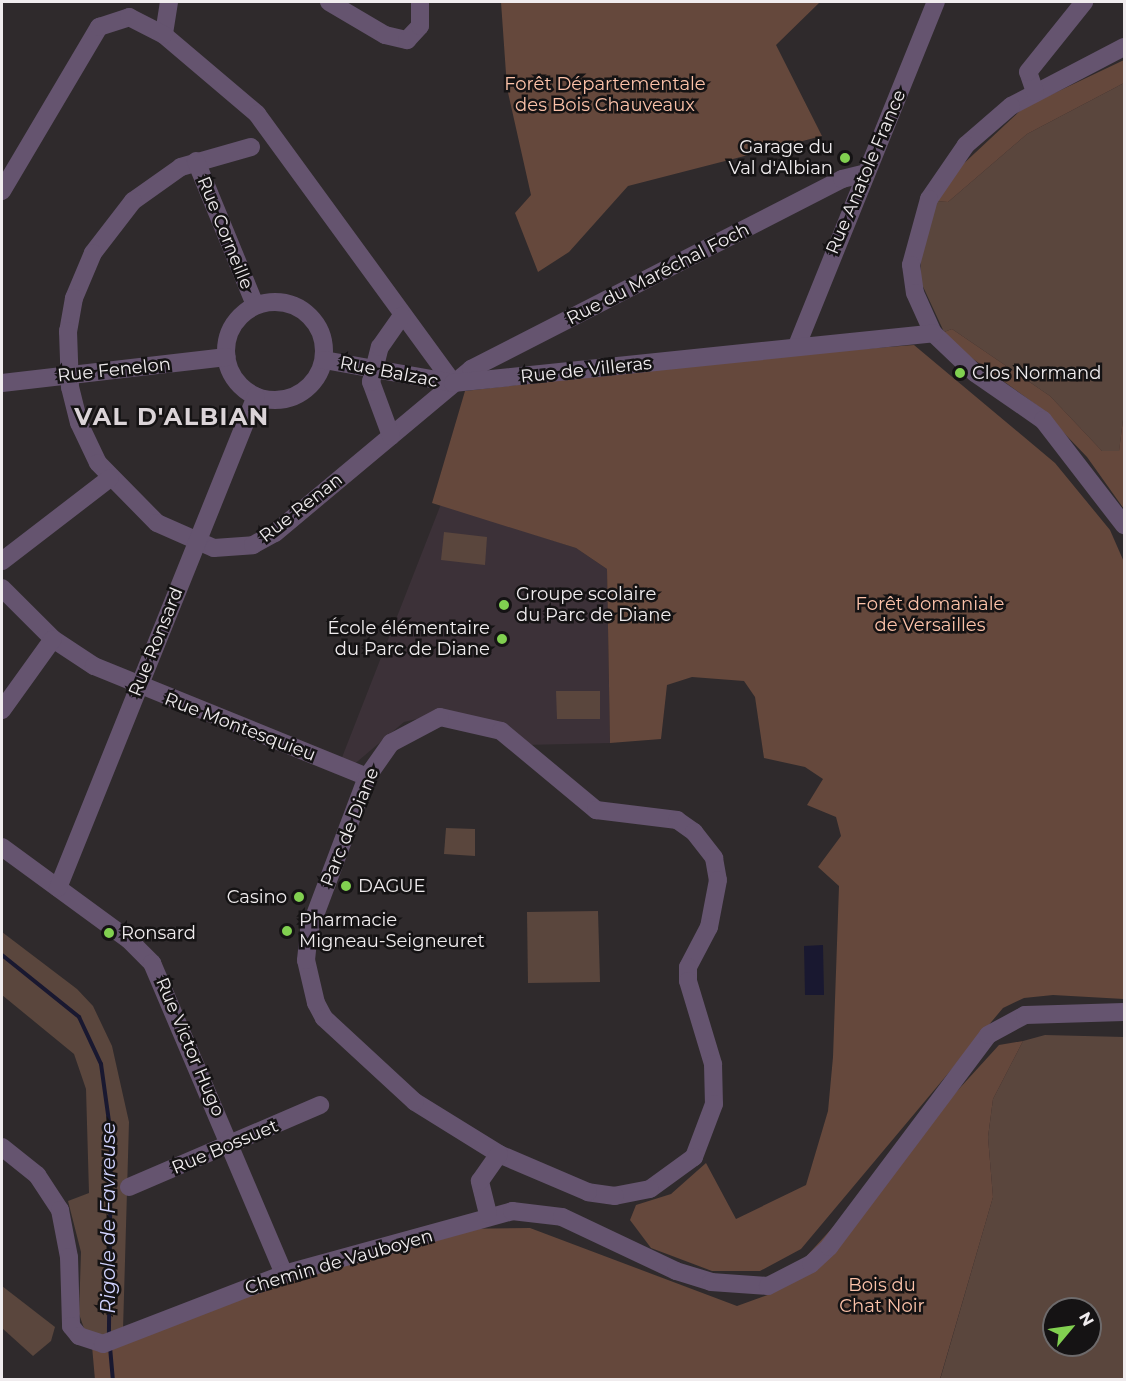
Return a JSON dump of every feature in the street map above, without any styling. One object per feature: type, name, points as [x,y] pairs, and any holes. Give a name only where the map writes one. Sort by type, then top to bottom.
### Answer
[{"type":"street","points":[[164,35],[169,2]]},
{"type":"street","points":[[328,2],[385,35],[407,40],[420,26],[420,2]]},
{"type":"street","name":"Rue Anatole France","points":[[798,343],[936,2]]},
{"type":"street","points":[[1035,92],[1028,72],[1084,2]]},
{"type":"street","points":[[2,190],[99,27],[129,17],[164,35],[257,114],[453,383]]},
{"type":"street","points":[[1125,46],[1035,92],[966,145],[929,199],[911,265],[915,293],[933,333],[975,373],[1043,420],[1125,525]]},
{"type":"street","name":"Rue Renan","points":[[250,147],[196,161],[133,201],[93,253],[71,314],[69,375],[78,423],[110,478],[157,523],[196,543],[235,549],[268,538],[453,383]]},
{"type":"street","name":"Rue Corneille","points":[[196,161],[255,305]]},
{"type":"street","name":"Rue du Maréchal Foch","points":[[474,374],[842,179],[866,173]]},
{"type":"street","points":[[288,303],[309,314],[322,333],[324,360],[304,392],[281,400],[256,396],[236,380],[226,357],[234,323],[255,305],[288,303]]},
{"type":"street","points":[[391,436],[374,394],[374,369],[383,340],[402,316]]},
{"type":"street","name":"Rue de Villeras","points":[[453,383],[474,374],[532,379],[798,343],[835,346],[933,333]]},
{"type":"street","name":"Rue Fenelon","points":[[2,383],[226,357]]},
{"type":"street","name":"Rue Balzac","points":[[324,360],[453,383]]},
{"type":"street","name":"Rue Ronsard","points":[[58,888],[256,396]]},
{"type":"street","points":[[2,561],[110,478]]},
{"type":"street","name":"Rue Montesquieu","points":[[2,588],[53,639],[138,687],[367,777]]},
{"type":"street","points":[[2,710],[53,639]]},
{"type":"street","name":"Parc de Diane","points":[[440,717],[462,718],[501,731],[596,810],[677,820],[706,844],[714,858],[718,880],[710,927],[688,967],[696,1021],[713,1074],[714,1104],[694,1157],[650,1189],[615,1196],[588,1192],[499,1154],[415,1102],[324,1018],[316,1003],[306,960],[309,931],[367,777],[406,731],[440,717]]},
{"type":"street","name":"Rue Victor Hugo","points":[[2,847],[58,888],[152,963],[232,1145],[285,1275]]},
{"type":"street","points":[[499,1154],[480,1181],[488,1214],[543,1212],[676,1271],[711,1282],[768,1286],[811,1264],[828,1247],[988,1035],[1024,1015],[1125,1012]]},
{"type":"street","name":"Rue Bossuet","points":[[129,1187],[232,1145],[320,1105]]},
{"type":"street","name":"Chemin de Vauboyen","points":[[2,1147],[37,1175],[60,1210],[69,1257],[68,1317],[74,1331],[103,1343],[285,1275],[452,1229],[488,1214]]},
{"type":"shaded area","points":[[1124,83],[1124,412],[1119,452],[1102,451],[1050,396],[952,329],[944,332],[920,280],[922,236],[936,201],[948,202],[1027,134]]},
{"type":"shaded area","name":"Groupe scolaire du Parc de Diane","points":[[441,504],[576,548],[607,569],[610,743],[525,745],[443,713],[404,722],[351,767],[341,760]]},
{"type":"shaded area","points":[[444,532],[487,537],[485,565],[441,560]]},
{"type":"shaded area","points":[[556,691],[600,691],[600,719],[557,719]]},
{"type":"shaded area","points":[[446,828],[475,829],[475,856],[444,854]]},
{"type":"shaded area","points":[[598,911],[600,982],[528,983],[527,912]]},
{"type":"shaded area","points":[[2,932],[77,989],[93,1006],[112,1046],[129,1122],[123,1330],[116,1336],[86,1334],[79,1314],[81,1252],[68,1201],[89,1193],[86,1089],[74,1054],[2,995]]},
{"type":"shaded area","points":[[823,945],[824,995],[805,995],[804,946]]},
{"type":"shaded area","points":[[1045,1035],[1124,1037],[1124,1379],[940,1380],[993,1197],[988,1137],[993,1099],[1023,1041]]},
{"type":"shaded area","points":[[2,1286],[55,1327],[51,1341],[33,1356],[2,1328]]},
{"type":"green space","name":"Forêt Départementale des Bois Chauveaux","points":[[501,2],[820,2],[776,45],[822,136],[628,186],[569,252],[538,272],[515,213],[531,195],[507,88]]},
{"type":"green space","points":[[1124,60],[1124,83],[1027,134],[948,202],[936,201],[960,167],[1023,108]]},
{"type":"green space","points":[[952,329],[1050,396],[1102,451],[1119,451],[1124,412],[1124,509],[1087,457],[1039,407],[958,348],[944,332]]},
{"type":"green space","name":"Forêt domaniale de Versailles","points":[[914,345],[1055,463],[1110,530],[1124,562],[1124,999],[1053,995],[1024,998],[1003,1008],[801,1249],[760,1271],[712,1271],[651,1248],[630,1220],[636,1205],[671,1194],[706,1163],[736,1219],[806,1185],[828,1111],[833,1057],[839,886],[818,867],[841,836],[836,817],[807,805],[823,779],[805,767],[764,758],[755,697],[744,681],[692,677],[667,685],[661,739],[610,743],[607,569],[576,548],[432,503],[465,391],[747,358]]},
{"type":"green space","name":"Bois du Chat Noir","points":[[1023,1041],[993,1099],[988,1137],[993,1197],[940,1379],[95,1380],[92,1346],[259,1284],[452,1229],[530,1228],[737,1306],[773,1293],[999,1045]]},
{"type":"waterway","name":"Rigole de Favreuse","points":[[2,955],[79,1017],[101,1064],[111,1136],[109,1336]]},
{"type":"waterway","name":"Rigole de Favreuse","points":[[110,1347],[113,1380]]},
{"type":"place","name":"Garage du Val d'Albian","points":[[845,158]]},
{"type":"place","name":"Clos Normand","points":[[960,373]]},
{"type":"place","name":"Groupe scolaire du Parc de Diane","points":[[504,605]]},
{"type":"place","name":"École élémentaire du Parc de Diane","points":[[502,639]]},
{"type":"place","name":"DAGUE","points":[[346,886]]},
{"type":"place","name":"Casino","points":[[299,897]]},
{"type":"place","name":"Pharmacie Migneau-Seigneuret","points":[[287,931]]},
{"type":"place","name":"Ronsard","points":[[109,933]]},
{"type":"district","name":"VAL D'ALBIAN","points":[[172,417]]}]
